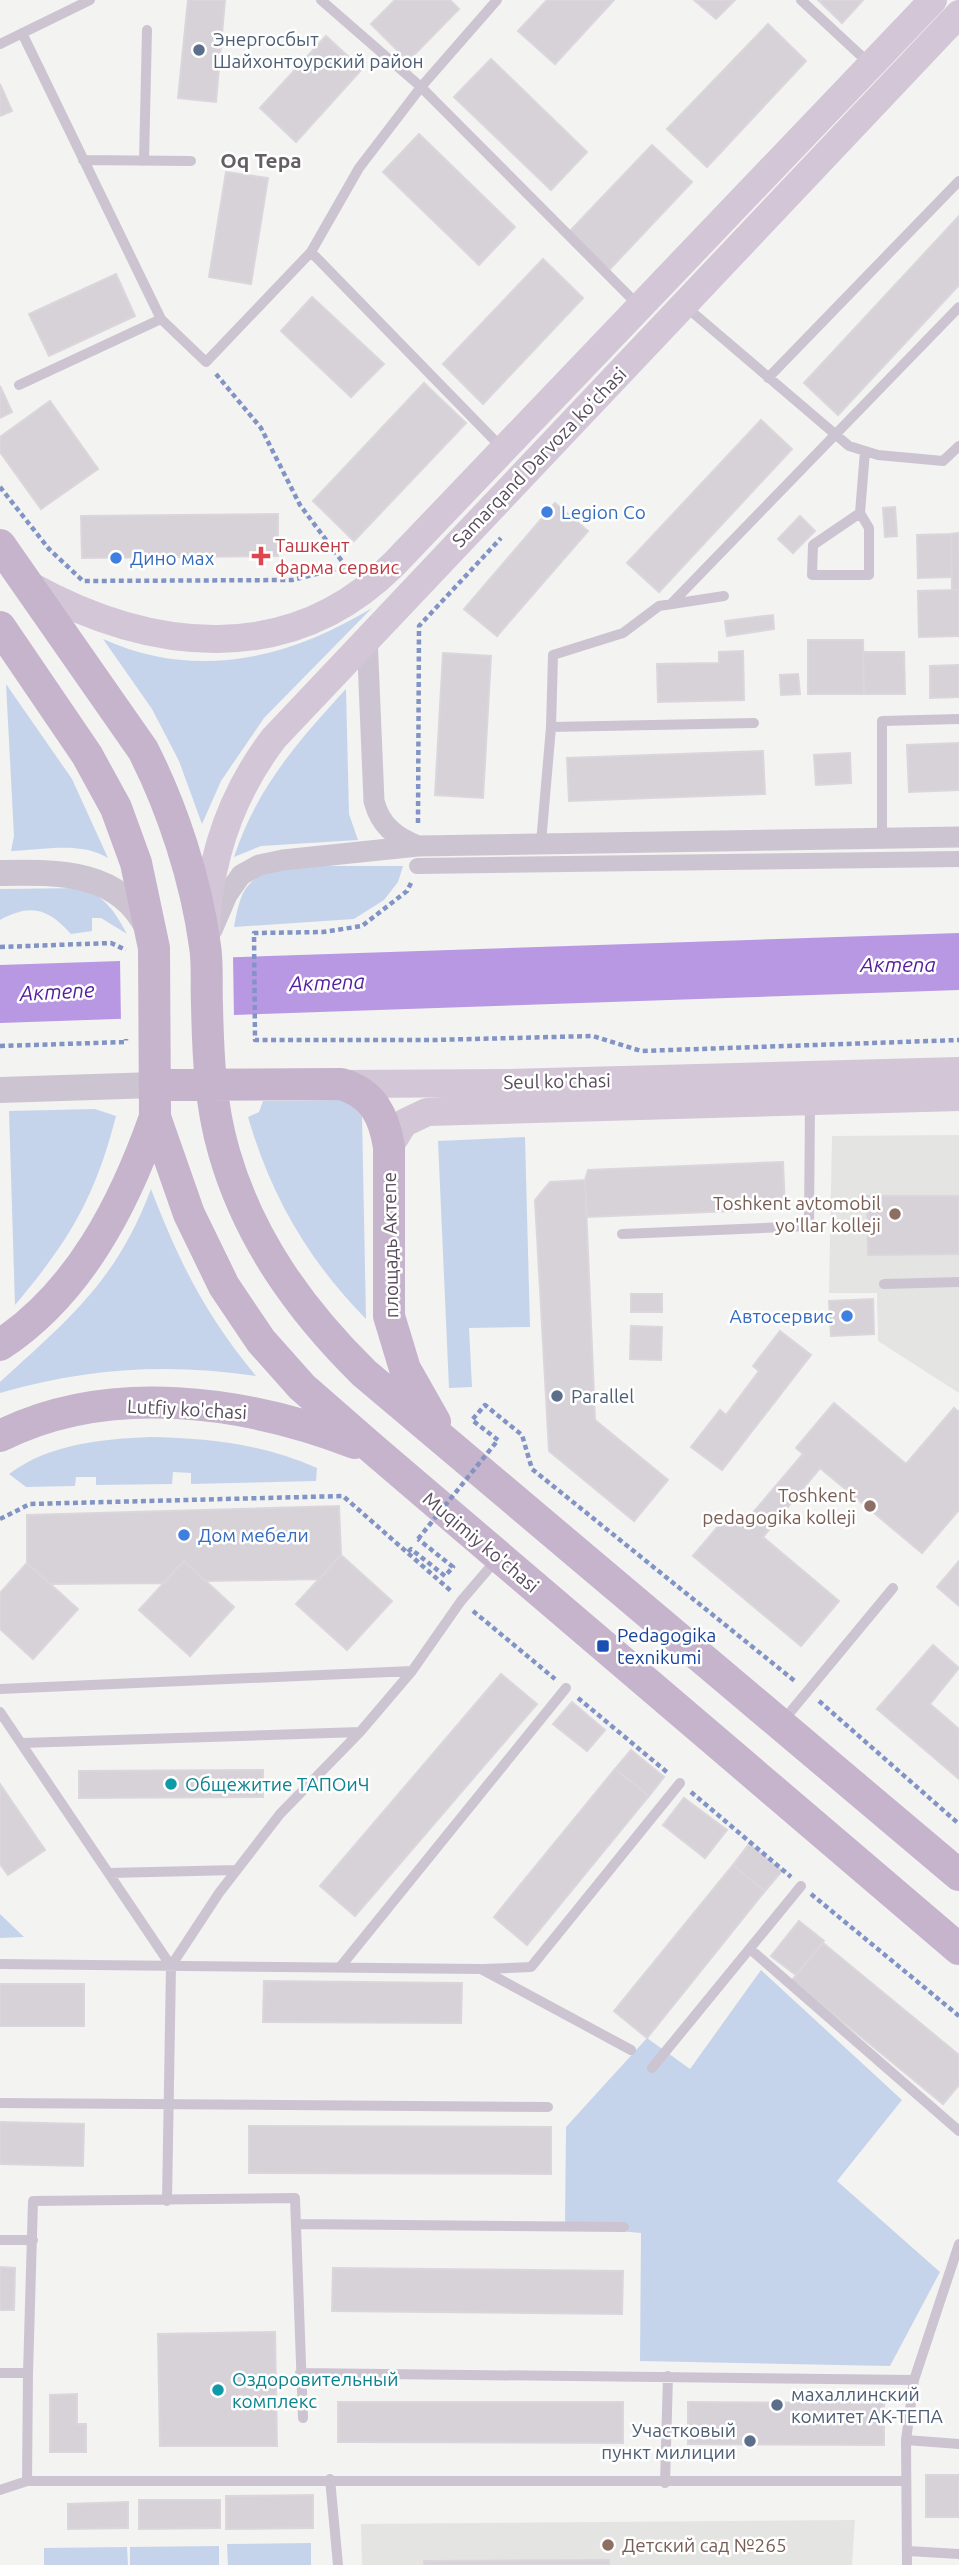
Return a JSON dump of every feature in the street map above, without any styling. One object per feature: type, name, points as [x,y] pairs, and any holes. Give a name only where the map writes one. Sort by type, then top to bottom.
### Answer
[{"type":"main road","name":"Samarqand Darvoza koʻchasi","points":[[29,585],[80,611],[170,638],[224,640],[277,632],[322,615],[372,585],[933,0]]},
{"type":"main road","name":"Samarqand Darvoza koʻchasi","points":[[205,947],[216,853],[240,790],[274,738],[959,14]]},
{"type":"main road","points":[[0,545],[143,750],[156,775],[189,875],[205,947],[211,1085],[224,1152],[240,1200],[283,1279],[340,1350],[959,1875]]},
{"type":"main road","name":"Muqimiy ko'chasi","points":[[0,627],[73,733],[116,808],[136,863],[141,1036],[155,1085],[155,1117],[189,1214],[224,1286],[261,1341],[302,1387],[373,1449],[959,1949]]},
{"type":"main road","name":"Seul ko'chasi","points":[[155,1085],[341,1084],[959,1071]]},
{"type":"main road","name":"площадь Актепе","points":[[341,1084],[356,1089],[372,1101],[383,1120],[389,1147],[390,1316],[393,1335],[414,1386],[457,1451]]},
{"type":"main road","points":[[389,1147],[404,1123],[427,1112],[959,1097]]},
{"type":"main road","points":[[0,1345],[25,1329],[53,1302],[87,1258],[132,1177],[155,1117]]},
{"type":"main road","name":"Lutfiy ko'chasi","points":[[0,1436],[34,1423],[109,1405],[163,1404],[213,1406],[270,1415],[373,1449]]},
{"type":"street","points":[[368,636],[374,801],[380,817],[417,856],[541,843],[959,836]]},
{"type":"street","points":[[205,947],[227,895],[237,879],[251,868],[283,860],[417,856],[959,859]]},
{"type":"street","points":[[4,870],[71,875],[110,887],[138,911],[140,948]]},
{"type":"street","points":[[0,1090],[155,1085]]},
{"type":"lane","points":[[0,44],[90,0]]},
{"type":"lane","points":[[321,0],[421,87],[639,306]]},
{"type":"lane","points":[[22,33],[161,320],[206,362],[312,252],[359,168],[421,87],[497,0]]},
{"type":"lane","points":[[801,0],[871,65]]},
{"type":"lane","points":[[144,160],[147,30]]},
{"type":"lane","points":[[83,160],[191,161]]},
{"type":"lane","points":[[768,378],[959,181]]},
{"type":"lane","points":[[312,252],[504,450]]},
{"type":"lane","points":[[683,304],[849,446],[902,459],[943,461],[959,446]]},
{"type":"lane","points":[[671,604],[958,309]]},
{"type":"lane","points":[[19,384],[161,320]]},
{"type":"lane","points":[[860,513],[813,545],[812,575],[869,575],[869,528],[860,513],[865,451]]},
{"type":"lane","points":[[541,843],[551,727],[553,654],[623,633],[659,606],[724,596]]},
{"type":"lane","points":[[883,838],[883,721],[959,719]]},
{"type":"lane","points":[[551,727],[754,723]]},
{"type":"lane","points":[[622,1234],[809,1226],[810,1101]]},
{"type":"lane","points":[[884,1284],[959,1282]]},
{"type":"lane","points":[[167,2201],[171,1966],[236,1870],[280,1814],[360,1732],[412,1671],[461,1601],[499,1557]]},
{"type":"lane","points":[[780,1724],[894,1588]]},
{"type":"lane","points":[[0,1689],[412,1671]]},
{"type":"lane","points":[[341,1966],[566,1688]]},
{"type":"lane","points":[[0,1712],[171,1966]]},
{"type":"lane","points":[[22,1743],[360,1732]]},
{"type":"lane","points":[[0,1964],[531,1968],[680,1783]]},
{"type":"lane","points":[[109,1873],[236,1870]]},
{"type":"lane","points":[[652,2068],[801,1886]]},
{"type":"lane","points":[[750,1949],[959,2132]]},
{"type":"lane","points":[[481,1969],[631,2050]]},
{"type":"lane","points":[[0,2103],[548,2107]]},
{"type":"lane","points":[[27,2481],[33,2201],[295,2198],[303,2418]]},
{"type":"lane","points":[[297,2224],[624,2227]]},
{"type":"lane","points":[[0,2240],[33,2240]]},
{"type":"lane","points":[[907,2565],[906,2440],[914,2380],[959,2244]]},
{"type":"lane","points":[[0,2373],[28,2373]]},
{"type":"lane","points":[[300,2373],[914,2380]]},
{"type":"lane","points":[[665,2483],[668,2376]]},
{"type":"lane","points":[[906,2440],[959,2444]]},
{"type":"lane","points":[[330,2479],[338,2565]]},
{"type":"lane","points":[[0,2490],[27,2481],[905,2481]]},
{"type":"lane","points":[[908,2551],[959,2554]]},
{"type":"path","points":[[206,362],[261,428],[300,505],[345,567]]},
{"type":"path","points":[[0,487],[49,549],[83,582],[292,580],[358,564]]},
{"type":"path","points":[[419,626],[417,856],[407,891],[362,926],[323,932],[254,933],[255,1040],[433,1040],[593,1036],[641,1051],[959,1040]]},
{"type":"path","points":[[0,947],[111,943],[140,948]]},
{"type":"path","points":[[0,1046],[126,1042],[141,1036]]},
{"type":"path","points":[[408,1552],[411,1549],[445,1576],[453,1567],[418,1539],[498,1440],[472,1420],[485,1405],[522,1435],[532,1469],[808,1691],[959,1824]]},
{"type":"path","points":[[0,1519],[30,1504],[343,1496],[461,1601],[959,2016]]},
{"type":"shaded area","points":[[372,608],[264,718],[221,781],[202,824],[179,761],[152,709],[103,639],[138,652],[172,659],[207,661],[241,658],[308,640]]},
{"type":"shaded area","points":[[6,684],[72,779],[108,858],[73,848],[11,851],[14,836]]},
{"type":"shaded area","points":[[346,689],[349,814],[358,840],[261,846],[234,857],[254,809],[280,767]]},
{"type":"shaded area","points":[[279,866],[403,866],[398,882],[384,900],[354,919],[234,927],[246,888],[258,877]]},
{"type":"shaded area","points":[[85,888],[110,907],[127,934],[101,918],[92,918],[92,931],[71,934],[47,914],[30,910],[0,920],[0,889]]},
{"type":"shaded area","points":[[263,1101],[350,1101],[362,1116],[366,1319],[326,1274],[294,1226],[268,1174],[248,1117],[259,1112]]},
{"type":"shaded area","points":[[95,1109],[116,1116],[99,1171],[65,1239],[15,1305],[9,1111]]},
{"type":"shaded area","name":"Toshkent avtomobil yo'llar kolleji","points":[[959,1135],[959,1393],[878,1341],[877,1293],[829,1293],[832,1136]]},
{"type":"shaded area","points":[[525,1137],[530,1327],[469,1328],[472,1387],[449,1388],[438,1141]]},
{"type":"shaded area","points":[[151,1189],[172,1241],[195,1287],[222,1331],[256,1376],[191,1370],[127,1370],[64,1378],[0,1393],[0,1382],[89,1296],[123,1249]]},
{"type":"shaded area","points":[[150,1437],[214,1441],[276,1453],[317,1468],[316,1481],[191,1484],[191,1473],[173,1472],[172,1484],[96,1485],[96,1477],[76,1477],[75,1486],[26,1487],[9,1474],[41,1456],[76,1445]]},
{"type":"shaded area","points":[[0,1914],[24,1937],[0,1938]]},
{"type":"shaded area","points":[[761,1970],[902,2100],[837,2181],[940,2272],[890,2366],[640,2361],[641,2233],[565,2226],[566,2127],[647,2038],[690,2069]]},
{"type":"shaded area","name":"Детский сад №265","points":[[855,2520],[852,2565],[362,2565],[361,2524]]},
{"type":"shaded area","points":[[311,2543],[311,2565],[228,2565],[227,2544]]},
{"type":"shaded area","points":[[219,2546],[219,2565],[130,2565],[130,2547]]},
{"type":"shaded area","points":[[127,2547],[128,2565],[44,2565],[44,2548]]},
{"type":"water","name":"Актепа","points":[[959,933],[959,990],[0,1023],[0,965]]},
{"type":"pier","points":[[233,956],[234,1018],[121,1022],[120,960]]},
{"type":"building","points":[[188,0],[225,0],[216,102],[178,98]]},
{"type":"building","points":[[395,0],[450,0],[459,9],[408,61],[371,24]]},
{"type":"building","points":[[547,0],[614,0],[555,64],[518,31]]},
{"type":"building","points":[[694,0],[735,0],[716,19]]},
{"type":"building","points":[[818,0],[863,0],[842,23]]},
{"type":"building","points":[[768,24],[806,61],[707,167],[667,129]]},
{"type":"building","points":[[326,36],[362,69],[296,142],[260,108]]},
{"type":"building","points":[[491,59],[587,152],[551,190],[454,97]]},
{"type":"building","points":[[0,84],[12,111],[0,116]]},
{"type":"building","points":[[419,134],[515,227],[479,265],[383,172]]},
{"type":"building","points":[[652,145],[692,182],[609,270],[569,232]]},
{"type":"building","points":[[226,172],[268,178],[251,284],[209,277]]},
{"type":"building","points":[[959,216],[959,285],[838,415],[804,383]]},
{"type":"building","points":[[543,259],[583,298],[483,404],[443,364]]},
{"type":"building","points":[[116,274],[135,316],[49,356],[29,314]]},
{"type":"building","points":[[312,297],[384,364],[351,397],[281,331]]},
{"type":"building","points":[[424,383],[466,423],[354,541],[313,501]]},
{"type":"building","points":[[0,386],[12,412],[0,418]]},
{"type":"building","points":[[50,401],[98,469],[41,509],[0,452],[0,437]]},
{"type":"building","points":[[761,420],[792,449],[659,592],[627,563]]},
{"type":"building","points":[[555,503],[588,531],[497,636],[464,609]]},
{"type":"building","points":[[895,507],[897,536],[885,537],[883,508]]},
{"type":"building","points":[[278,514],[278,556],[82,558],[81,516]]},
{"type":"building","points":[[800,516],[815,531],[793,553],[778,539]]},
{"type":"building","points":[[959,533],[959,590],[952,590],[951,534]]},
{"type":"building","points":[[951,534],[952,577],[918,578],[917,535]]},
{"type":"building","points":[[959,590],[959,636],[919,637],[918,591]]},
{"type":"building","points":[[773,615],[774,629],[727,636],[725,621]]},
{"type":"building","points":[[808,640],[863,640],[864,694],[808,694]]},
{"type":"building","points":[[743,651],[744,700],[658,702],[657,664],[719,663],[719,652]]},
{"type":"building","points":[[863,652],[904,652],[905,694],[864,694]]},
{"type":"building","points":[[443,653],[491,656],[483,798],[435,795]]},
{"type":"building","points":[[959,665],[959,697],[930,698],[930,666]]},
{"type":"building","points":[[798,674],[800,694],[781,695],[780,675]]},
{"type":"building","points":[[959,743],[959,790],[909,792],[907,745]]},
{"type":"building","points":[[763,751],[765,794],[569,801],[567,758]]},
{"type":"building","points":[[850,753],[851,783],[816,785],[814,755]]},
{"type":"building","points":[[783,1162],[785,1209],[587,1217],[585,1180],[588,1170]]},
{"type":"building","points":[[585,1180],[595,1420],[668,1480],[634,1521],[549,1451],[535,1200],[550,1182]]},
{"type":"building","points":[[867,1196],[959,1196],[959,1254],[868,1255]]},
{"type":"building","points":[[631,1294],[662,1294],[662,1312],[631,1312]]},
{"type":"building","points":[[873,1299],[874,1334],[831,1336],[829,1301]]},
{"type":"building","points":[[631,1326],[662,1327],[661,1360],[630,1359]]},
{"type":"building","points":[[780,1331],[811,1355],[722,1470],[691,1447],[720,1410],[726,1415],[759,1371],[753,1366]]},
{"type":"building","points":[[834,1403],[906,1464],[954,1408],[959,1412],[959,1510],[922,1553],[820,1468],[763,1537],[839,1601],[801,1646],[693,1556],[731,1511],[745,1522],[803,1454],[796,1448]]},
{"type":"building","name":"Дом мебели","points":[[339,1506],[341,1555],[319,1579],[205,1581],[184,1561],[163,1583],[50,1584],[27,1563],[27,1515]]},
{"type":"building","points":[[341,1555],[392,1601],[347,1650],[296,1604]]},
{"type":"building","points":[[184,1561],[234,1607],[190,1656],[139,1610]]},
{"type":"building","points":[[959,1561],[959,1606],[937,1587]]},
{"type":"building","points":[[27,1563],[78,1609],[33,1659],[0,1629],[0,1593]]},
{"type":"building","points":[[933,1645],[959,1668],[930,1704],[959,1729],[959,1779],[877,1709]]},
{"type":"building","points":[[501,1674],[537,1704],[355,1916],[320,1886]]},
{"type":"building","points":[[572,1702],[605,1730],[587,1751],[553,1724]]},
{"type":"building","points":[[631,1750],[664,1777],[649,1796],[615,1769]]},
{"type":"building","points":[[615,1769],[649,1796],[527,1945],[494,1917]]},
{"type":"building","name":"Общежитие ТАПОиЧ","points":[[263,1770],[263,1797],[79,1798],[79,1771]]},
{"type":"building","points":[[0,1784],[45,1850],[8,1875],[0,1864]]},
{"type":"building","points":[[684,1798],[727,1830],[705,1858],[663,1825]]},
{"type":"building","points":[[749,1844],[782,1871],[765,1891],[733,1865]]},
{"type":"building","points":[[733,1865],[765,1891],[647,2038],[614,2011]]},
{"type":"building","points":[[799,1921],[824,1941],[796,1975],[771,1956]]},
{"type":"building","points":[[823,1943],[959,2055],[959,2085],[943,2104],[792,1980]]},
{"type":"building","points":[[264,1981],[462,1983],[461,2023],[263,2022]]},
{"type":"building","points":[[0,1984],[84,1984],[84,2026],[0,2026]]},
{"type":"building","points":[[0,2122],[84,2124],[83,2166],[0,2164]]},
{"type":"building","points":[[249,2126],[551,2127],[551,2174],[249,2173]]},
{"type":"building","points":[[0,2267],[15,2268],[14,2310],[0,2310]]},
{"type":"building","points":[[333,2268],[623,2271],[622,2314],[332,2311]]},
{"type":"building","name":"Оздоровительный комплекс","points":[[275,2332],[277,2446],[160,2446],[158,2334]]},
{"type":"building","points":[[77,2394],[77,2424],[86,2424],[86,2452],[50,2452],[50,2395]]},
{"type":"building","points":[[338,2402],[623,2402],[623,2443],[338,2442]]},
{"type":"building","points":[[688,2402],[884,2403],[884,2445],[688,2444]]},
{"type":"building","points":[[926,2475],[959,2475],[959,2517],[926,2517]]},
{"type":"building","points":[[313,2495],[313,2528],[226,2529],[226,2496]]},
{"type":"building","points":[[139,2500],[220,2500],[220,2528],[139,2529]]},
{"type":"building","points":[[128,2502],[128,2528],[68,2529],[68,2504]]},
{"type":"building","points":[[609,2560],[609,2565],[424,2565],[424,2561]]},
{"type":"place","name":"Энергосбыт Шайхонтоурский район","points":[[199,50]]},
{"type":"place","name":"Legion Co","points":[[547,512]]},
{"type":"place","name":"Ташкент фарма сервис","points":[[261,556]]},
{"type":"place","name":"Дино мах","points":[[116,558]]},
{"type":"place","name":"Toshkent avtomobil yo'llar kolleji","points":[[895,1214]]},
{"type":"place","name":"Автосервис","points":[[847,1316]]},
{"type":"place","name":"Parallel","points":[[557,1396]]},
{"type":"place","name":"Toshkent pedagogika kolleji","points":[[870,1506]]},
{"type":"place","name":"Дом мебели","points":[[184,1535]]},
{"type":"place","name":"Pedagogika texnikumi","points":[[603,1646]]},
{"type":"place","name":"Общежитие ТАПОиЧ","points":[[171,1784]]},
{"type":"place","name":"Оздоровительный комплекс","points":[[218,2390]]},
{"type":"place","name":"махаллинский комитет АК-ТЕПА","points":[[777,2405]]},
{"type":"place","name":"Участковый пункт милиции","points":[[750,2441]]},
{"type":"place","name":"Детский сад №265","points":[[608,2545]]},
{"type":"district","name":"Oq Tepa","points":[[261,160]]},
{"type":"water label","name":"Актепе","points":[[57,991]]}]
